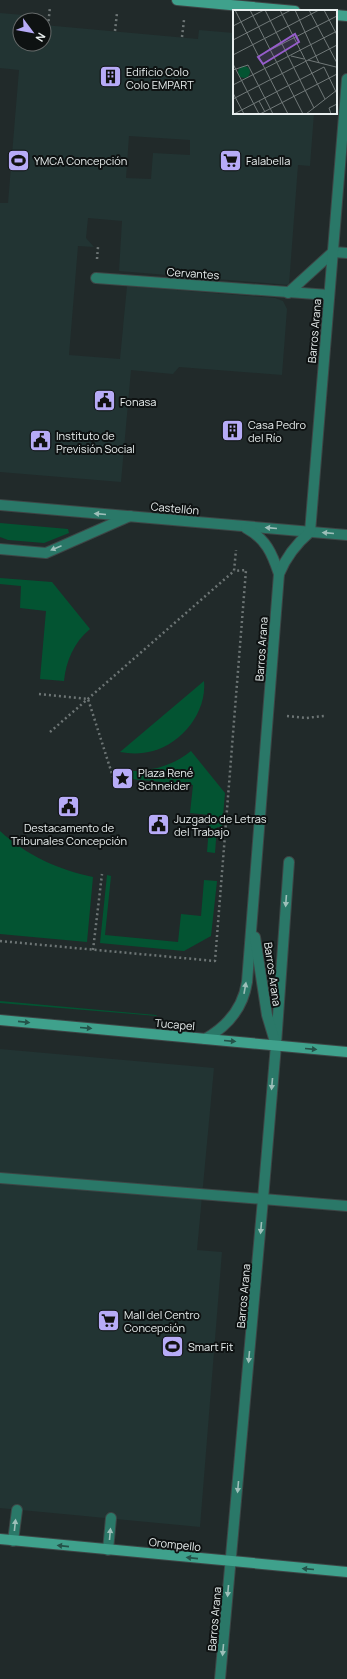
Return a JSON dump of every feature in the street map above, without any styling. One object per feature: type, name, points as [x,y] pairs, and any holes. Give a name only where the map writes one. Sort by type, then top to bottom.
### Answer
[{"type":"street","points":[[177,0],[284,10]]},
{"type":"street","points":[[337,15],[347,16]]},
{"type":"street","name":"Barros Arana","points":[[205,1039],[215,1034],[240,1007],[245,994],[253,917],[279,574],[294,548],[310,532],[347,80]]},
{"type":"street","points":[[288,293],[333,252],[347,253]]},
{"type":"street","name":"Cervantes","points":[[96,278],[329,295]]},
{"type":"street","name":"Castellón","points":[[0,505],[347,535]]},
{"type":"street","points":[[0,549],[46,553],[130,516]]},
{"type":"street","name":"Barros Arana","points":[[243,526],[262,539],[272,554],[279,574]]},
{"type":"street","points":[[276,1045],[289,862]]},
{"type":"street","name":"Barros Arana","points":[[220,1679],[276,1045],[267,1015],[253,917]]},
{"type":"street","name":"Tucapel","points":[[0,1020],[347,1052]]},
{"type":"street","points":[[0,1178],[347,1206]]},
{"type":"street","points":[[13,1541],[17,1510]]},
{"type":"street","points":[[108,1550],[111,1518]]},
{"type":"street","name":"Orompello","points":[[0,1540],[347,1572]]},
{"type":"path","points":[[50,8],[50,12]]},
{"type":"path","points":[[115,31],[117,13]]},
{"type":"path","points":[[182,37],[184,19]]},
{"type":"path","points":[[234,571],[236,550]]},
{"type":"path","points":[[0,941],[215,961],[246,570],[234,571],[50,732]]},
{"type":"path","points":[[40,694],[88,699]]},
{"type":"path","points":[[88,699],[113,777]]},
{"type":"path","points":[[268,714],[306,718],[324,716]]},
{"type":"path","points":[[93,950],[102,874]]},
{"type":"shaded area","points":[[0,13],[12,14],[12,52],[52,52],[52,26],[198,39],[199,30],[233,33],[233,114],[314,114],[310,166],[298,165],[289,285],[119,271],[122,221],[88,218],[86,238],[94,247],[78,246],[69,355],[120,359],[127,286],[275,298],[283,301],[287,309],[282,375],[179,367],[173,374],[131,370],[121,482],[0,472],[0,203],[8,203],[19,70],[0,68]],"holes":[[[129,136],[190,140],[190,155],[153,153],[151,179],[126,178]]]},
{"type":"shaded area","name":"Mall del Centro Concepción","points":[[0,1049],[214,1068],[197,1250],[222,1252],[200,1527],[0,1508]]},
{"type":"green space","points":[[0,523],[68,529],[69,533],[44,543],[8,540],[0,537]]},
{"type":"green space","points":[[0,578],[52,582],[90,629],[79,640],[72,652],[64,681],[40,679],[46,611],[20,608],[21,586],[0,584]]},
{"type":"green space","points":[[204,681],[204,693],[197,715],[183,734],[164,747],[153,751],[145,753],[120,752]]},
{"type":"green space","points":[[191,751],[225,793],[222,827],[217,827],[215,853],[207,852],[210,815],[190,813],[193,785],[121,778],[121,771],[140,771],[158,768],[183,757]]},
{"type":"green space","points":[[0,831],[10,840],[32,854],[55,866],[93,877],[87,942],[0,934]]},
{"type":"green space","points":[[107,875],[111,876],[105,935],[178,942],[181,914],[201,916],[204,880],[217,881],[211,936],[184,951],[100,943]]},
{"type":"green space","points":[[0,1001],[156,1015],[157,1016],[0,1003]]},
{"type":"place","name":"Edificio Colo Colo EMPART","points":[[111,77]]},
{"type":"place","name":"YMCA Concepción","points":[[19,160]]},
{"type":"place","name":"Falabella","points":[[231,160]]},
{"type":"place","name":"Fonasa","points":[[105,401]]},
{"type":"place","name":"Casa Pedro del Río","points":[[232,430]]},
{"type":"place","name":"Instituto de Previsión Social","points":[[41,441]]},
{"type":"place","name":"Plaza René Schneider","points":[[122,778]]},
{"type":"place","name":"Destacamento de Tribunales Concepción","points":[[69,807]]},
{"type":"place","name":"Juzgado de Letras del Trabajo","points":[[158,824]]},
{"type":"place","name":"Mall del Centro Concepción","points":[[108,1320]]},
{"type":"place","name":"Smart Fit","points":[[173,1346]]}]
